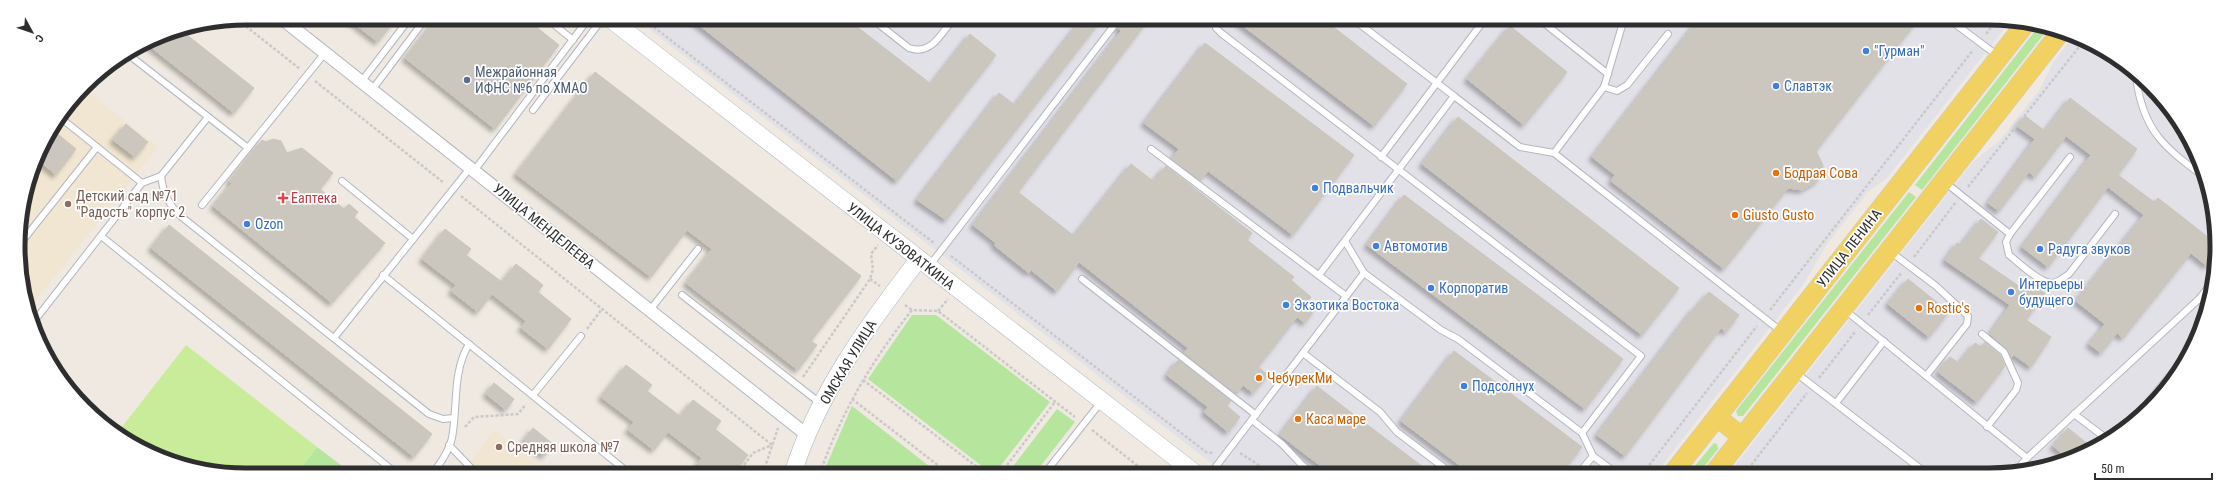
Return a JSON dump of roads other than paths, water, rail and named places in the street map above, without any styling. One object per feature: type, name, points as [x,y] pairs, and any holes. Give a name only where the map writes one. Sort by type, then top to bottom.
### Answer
[{"type":"main road","name":"УЛИЦА КУЗОВАТКИНА","points":[[618,25],[923,264],[1189,468]]},
{"type":"main road","name":"УЛИЦА ЛЕНИНА","points":[[1677,468],[2022,28]]},
{"type":"main road","points":[[1718,468],[1888,249],[2057,36]]},
{"type":"main road","name":"ОМСКАЯ УЛИЦА","points":[[795,468],[807,436],[822,404],[868,327],[923,264]]},
{"type":"main road","points":[[1716,417],[1742,437]]},
{"type":"street","name":"УЛИЦА МЕНДЕЛЕЕВА","points":[[289,25],[807,436]]},
{"type":"lane","points":[[361,82],[405,25]]},
{"type":"lane","points":[[372,90],[421,25]]},
{"type":"lane","points":[[555,25],[573,40]]},
{"type":"lane","points":[[334,338],[452,190],[472,169],[584,25]]},
{"type":"lane","points":[[533,110],[598,25]]},
{"type":"lane","points":[[880,25],[909,48],[916,50],[931,47],[948,25]]},
{"type":"lane","points":[[923,264],[942,250],[1114,25]]},
{"type":"lane","points":[[1216,25],[1216,28],[1221,33],[1641,356],[1582,433]]},
{"type":"lane","points":[[1361,25],[1520,147],[1554,153],[1783,333]]},
{"type":"lane","points":[[1381,157],[1480,25]]},
{"type":"lane","points":[[1547,25],[1608,74]]},
{"type":"lane","points":[[1554,153],[1604,87],[1623,25]]},
{"type":"lane","points":[[1957,25],[1999,57]]},
{"type":"lane","points":[[1604,87],[1617,91],[1628,86],[1668,34]]},
{"type":"lane","points":[[202,205],[325,54]]},
{"type":"lane","points":[[132,57],[248,148]]},
{"type":"lane","points":[[2137,82],[2147,123],[2166,148],[2197,173]]},
{"type":"lane","points":[[1319,275],[1454,96]]},
{"type":"lane","points":[[37,318],[142,183],[161,176],[208,117]]},
{"type":"lane","points":[[64,121],[142,183]]},
{"type":"lane","points":[[25,238],[98,147]]},
{"type":"lane","points":[[1151,149],[1346,296]]},
{"type":"lane","points":[[2070,157],[2010,234],[2006,242],[2009,255],[2044,282],[2052,283],[2060,280],[2069,274],[2115,214]]},
{"type":"lane","points":[[161,176],[162,190],[167,201],[178,214],[429,414],[443,419],[454,418]]},
{"type":"lane","points":[[1943,180],[2010,234]]},
{"type":"lane","points":[[342,181],[413,239]]},
{"type":"lane","points":[[101,236],[390,468]]},
{"type":"lane","points":[[1345,241],[1364,272],[1441,330],[1458,339],[1582,433],[1593,456],[1609,468]]},
{"type":"lane","points":[[650,310],[698,249]]},
{"type":"lane","points":[[1888,249],[1936,286],[1968,316],[1967,324],[1926,376]]},
{"type":"lane","points":[[1215,468],[1364,272]]},
{"type":"lane","points":[[384,275],[624,468]]},
{"type":"lane","points":[[1082,279],[1254,418],[1306,468]]},
{"type":"lane","points":[[2020,466],[2199,299],[2206,290]]},
{"type":"lane","points":[[682,295],[822,404]]},
{"type":"lane","points":[[2199,299],[2203,302]]},
{"type":"lane","points":[[1842,308],[2027,458]]},
{"type":"lane","points":[[1982,334],[2004,352],[2018,383],[2016,390],[1987,427]]},
{"type":"lane","points":[[533,395],[581,336]]},
{"type":"lane","points":[[1836,403],[1884,341]]},
{"type":"lane","points":[[437,468],[448,452],[454,418],[459,364],[469,344]]},
{"type":"lane","points":[[1303,353],[1380,412],[1397,432],[1444,468]]},
{"type":"lane","points":[[1794,370],[1920,468]]},
{"type":"lane","points":[[1049,468],[1102,401]]},
{"type":"lane","points":[[2074,414],[2102,436]]},
{"type":"lane","points":[[449,445],[472,468]]},
{"type":"lane","points":[[1584,468],[1593,456]]},
{"type":"place","name":"\"Гурман\"","points":[[1866,51]]},
{"type":"place","name":"Межрайонная ИФНС №6 по ХМАО","points":[[467,80]]},
{"type":"place","name":"Славтэк","points":[[1776,86]]},
{"type":"place","name":"Бодрая Сова","points":[[1776,173]]},
{"type":"place","name":"Подвальчик","points":[[1315,188]]},
{"type":"place","name":"Еаптека","points":[[283,198]]},
{"type":"place","name":"Детский сад №71 \"Радость\" корпус 2","points":[[68,204]]},
{"type":"place","name":"Giusto Gusto","points":[[1735,215]]},
{"type":"place","name":"Ozon","points":[[247,224]]},
{"type":"place","name":"Автомотив","points":[[1376,246]]},
{"type":"place","name":"Радуга звуков","points":[[2040,249]]},
{"type":"place","name":"Корпоратив","points":[[1431,288]]},
{"type":"place","name":"Интерьеры будущего","points":[[2011,292]]},
{"type":"place","name":"Экзотика Востока","points":[[1286,305]]},
{"type":"place","name":"Rostic's","points":[[1919,308]]},
{"type":"place","name":"ЧебурекМи","points":[[1259,378]]},
{"type":"place","name":"Подсолнух","points":[[1464,386]]},
{"type":"place","name":"Каса маре","points":[[1298,419]]},
{"type":"place","name":"Средняя школа №7","points":[[499,447]]}]
